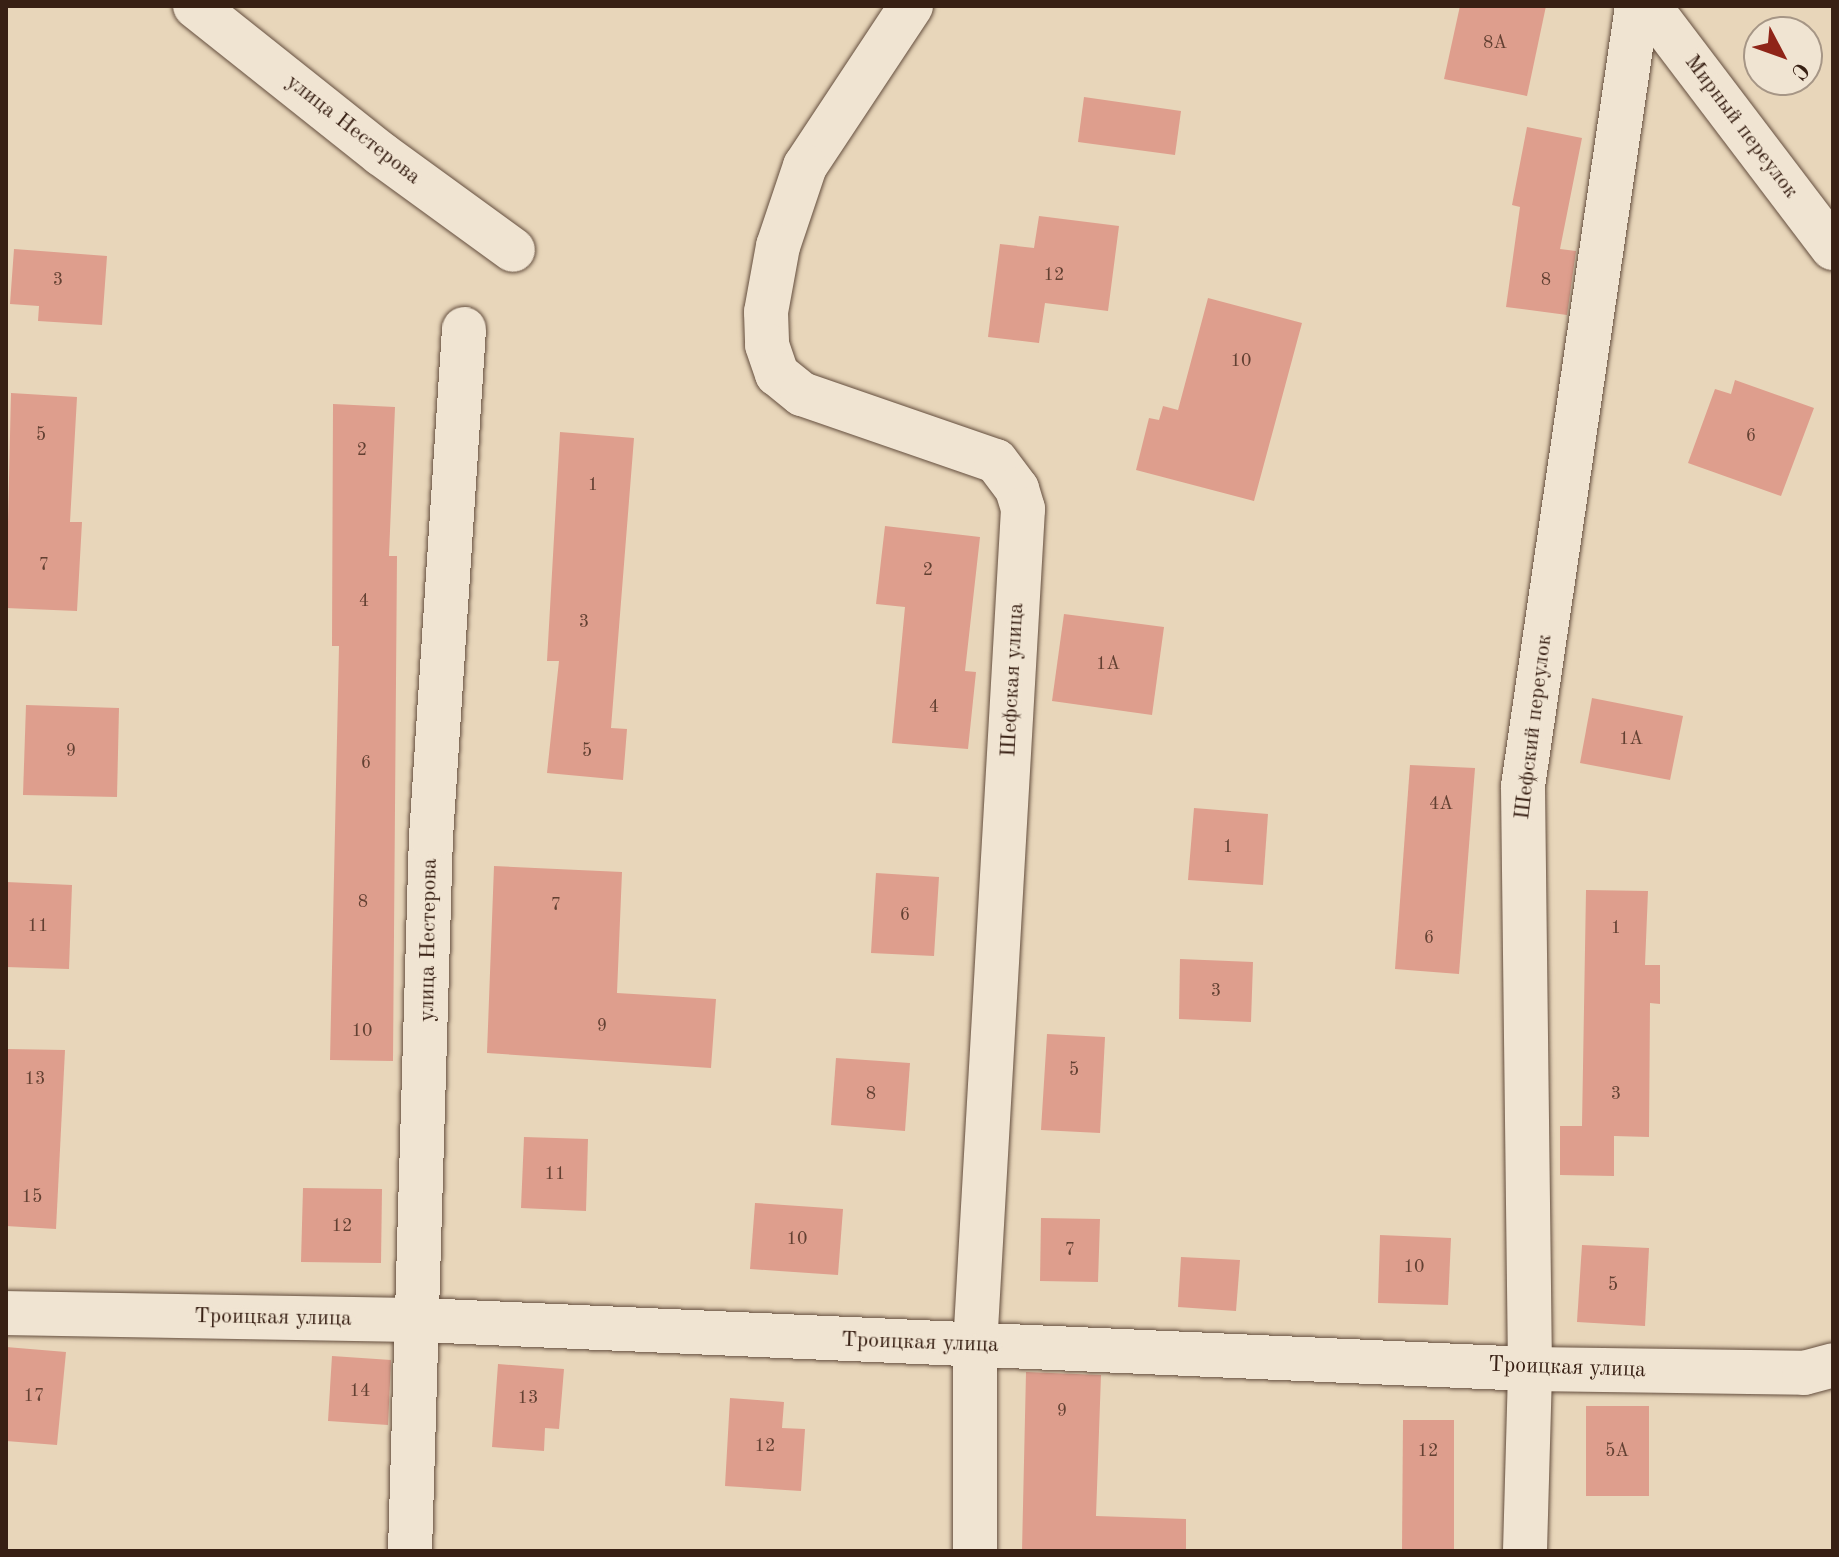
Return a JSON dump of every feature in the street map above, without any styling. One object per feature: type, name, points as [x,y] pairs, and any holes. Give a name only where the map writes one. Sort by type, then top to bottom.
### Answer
[{"type":"street","name":"улица Нестерова","points":[[195,6],[381,154],[513,250]]},
{"type":"street","name":"Шефская улица","points":[[911,6],[805,166],[778,246],[766,312],[767,345],[777,374],[802,394],[996,461],[1017,489],[1023,509],[975,1346],[975,1551]]},
{"type":"street","name":"Шефский переулок","points":[[1525,1551],[1530,1369],[1523,786],[1637,6]]},
{"type":"street","name":"Мирный переулок","points":[[1649,6],[1833,248]]},
{"type":"street","name":"улица Нестерова","points":[[410,1551],[420,1320],[431,837],[464,329]]},
{"type":"street","name":"Троицкая улица","points":[[6,1313],[420,1320],[1530,1369],[1804,1373],[1833,1365]]},
{"type":"building","points":[[1460,6],[1546,6],[1527,96],[1444,79]]},
{"type":"building","points":[[1084,97],[1181,111],[1175,155],[1078,142]]},
{"type":"building","points":[[1527,127],[1582,138],[1560,249],[1576,251],[1567,315],[1506,307],[1520,207],[1512,205]]},
{"type":"building","points":[[1039,216],[1119,226],[1108,311],[1045,303],[1039,343],[988,337],[1000,244],[1034,248]]},
{"type":"building","points":[[14,249],[107,256],[102,325],[38,321],[39,306],[10,304]]},
{"type":"building","points":[[1208,298],[1302,323],[1254,501],[1136,470],[1149,418],[1159,420],[1163,406],[1178,410]]},
{"type":"building","points":[[1735,380],[1814,408],[1781,496],[1688,463],[1715,389],[1731,394]]},
{"type":"building","points":[[11,393],[77,397],[70,522],[82,522],[77,611],[6,608]]},
{"type":"building","points":[[333,404],[395,407],[389,556],[397,556],[393,1061],[330,1060],[339,646],[332,646]]},
{"type":"building","points":[[560,432],[634,438],[611,728],[627,729],[623,780],[547,773],[559,661],[547,661]]},
{"type":"building","points":[[885,526],[980,537],[965,671],[976,672],[968,749],[892,743],[905,607],[876,604]]},
{"type":"building","points":[[1064,614],[1164,627],[1152,715],[1052,701]]},
{"type":"building","points":[[1592,698],[1683,716],[1670,780],[1580,763]]},
{"type":"building","points":[[26,705],[119,708],[117,797],[23,795]]},
{"type":"building","points":[[1410,765],[1475,768],[1459,974],[1395,969]]},
{"type":"building","points":[[1194,808],[1268,814],[1263,885],[1188,880]]},
{"type":"building","points":[[494,866],[622,872],[617,993],[716,999],[711,1068],[487,1053]]},
{"type":"building","points":[[876,873],[939,877],[934,956],[871,953]]},
{"type":"building","points":[[6,882],[72,885],[69,969],[6,967]]},
{"type":"building","points":[[1586,890],[1648,891],[1645,965],[1660,965],[1660,1004],[1650,1003],[1649,1137],[1614,1136],[1614,1176],[1560,1175],[1560,1126],[1582,1126]]},
{"type":"building","points":[[1180,959],[1253,962],[1251,1022],[1179,1019]]},
{"type":"building","points":[[1047,1034],[1105,1037],[1100,1133],[1041,1130]]},
{"type":"building","points":[[6,1049],[65,1050],[56,1229],[6,1226]]},
{"type":"building","points":[[836,1058],[910,1063],[905,1131],[831,1125]]},
{"type":"building","points":[[524,1137],[588,1139],[586,1211],[521,1208]]},
{"type":"building","points":[[303,1188],[382,1189],[381,1263],[301,1262]]},
{"type":"building","points":[[755,1203],[843,1209],[838,1275],[750,1269]]},
{"type":"building","points":[[1041,1218],[1100,1219],[1098,1282],[1040,1281]]},
{"type":"building","points":[[1380,1235],[1451,1238],[1448,1305],[1378,1303]]},
{"type":"building","points":[[1582,1245],[1649,1248],[1645,1326],[1577,1322]]},
{"type":"building","points":[[1181,1257],[1240,1260],[1236,1311],[1178,1307]]},
{"type":"building","points":[[6,1347],[66,1352],[57,1445],[6,1441]]},
{"type":"building","points":[[332,1356],[391,1360],[388,1425],[328,1421]]},
{"type":"building","points":[[498,1364],[564,1369],[559,1429],[545,1428],[544,1451],[492,1447]]},
{"type":"building","points":[[1026,1372],[1101,1375],[1096,1516],[1186,1519],[1186,1551],[1022,1551]]},
{"type":"building","points":[[730,1398],[784,1402],[782,1428],[805,1429],[801,1491],[725,1486]]},
{"type":"building","points":[[1586,1406],[1649,1406],[1649,1496],[1586,1496]]},
{"type":"building","points":[[1403,1420],[1454,1420],[1454,1551],[1402,1551]]}]
